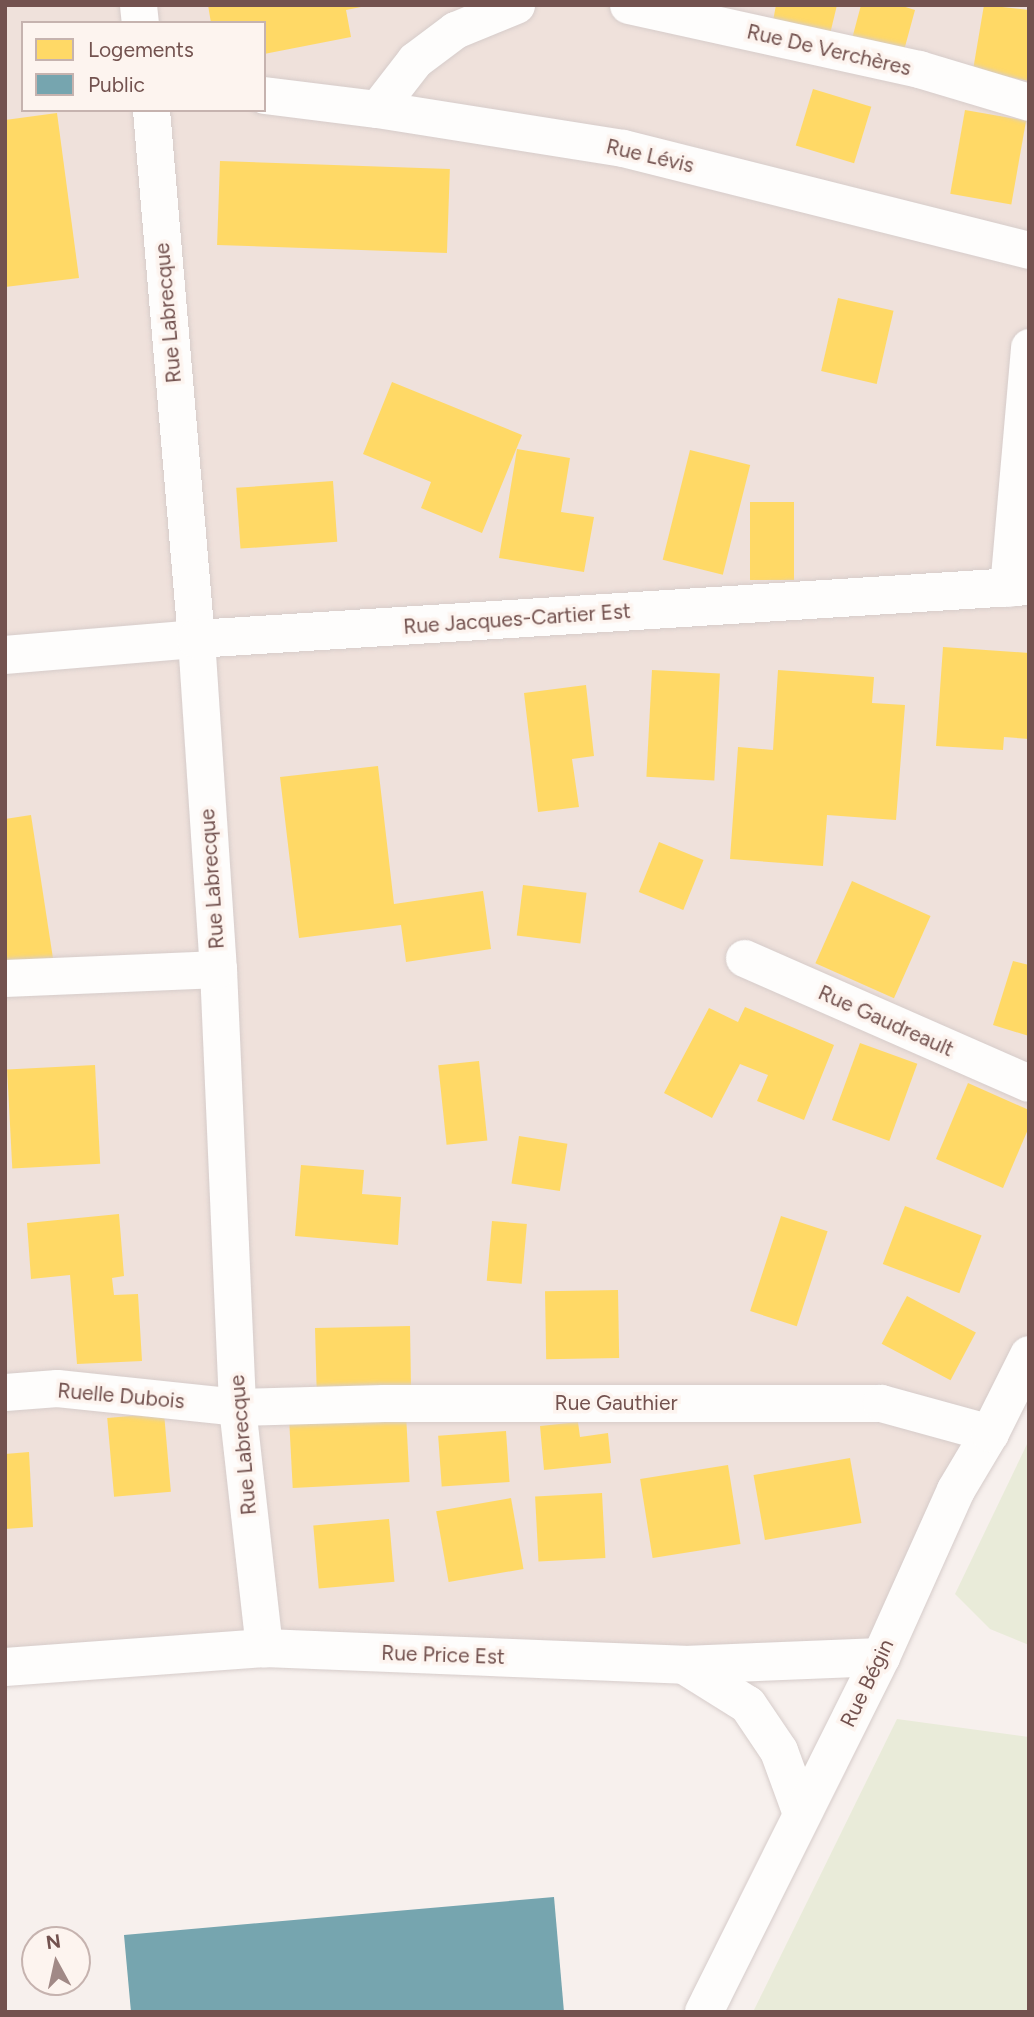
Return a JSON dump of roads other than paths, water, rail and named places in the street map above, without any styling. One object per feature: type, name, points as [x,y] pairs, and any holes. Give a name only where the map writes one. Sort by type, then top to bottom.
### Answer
[{"type":"street","points":[[377,109],[415,60],[455,30],[516,5]]},
{"type":"street","name":"Rue De Verchères","points":[[628,5],[919,69],[1029,102]]},
{"type":"street","name":"Rue Lévis","points":[[266,95],[377,109],[623,148],[1029,250]]},
{"type":"street","name":"Rue Labrecque","points":[[151,112],[196,639],[218,969],[237,1407],[264,1648]]},
{"type":"street","points":[[1018,587],[1029,347]]},
{"type":"street","name":"Rue Jacques-Cartier Est","points":[[5,655],[196,639],[1018,587]]},
{"type":"street","name":"Rue Gaudreault","points":[[744,958],[1029,1083]]},
{"type":"street","points":[[5,978],[218,969]]},
{"type":"street","name":"Rue Bégin","points":[[704,2012],[881,1657],[956,1490],[990,1433],[1029,1354]]},
{"type":"street","name":"Ruelle Dubois","points":[[5,1392],[57,1388],[237,1407]]},
{"type":"street","name":"Rue Gauthier","points":[[237,1407],[384,1403],[881,1403],[990,1433]]},
{"type":"street","name":"Rue Price Est","points":[[5,1667],[264,1648],[684,1665],[881,1657]]},
{"type":"street","points":[[684,1665],[748,1705],[779,1751],[802,1814]]}]
